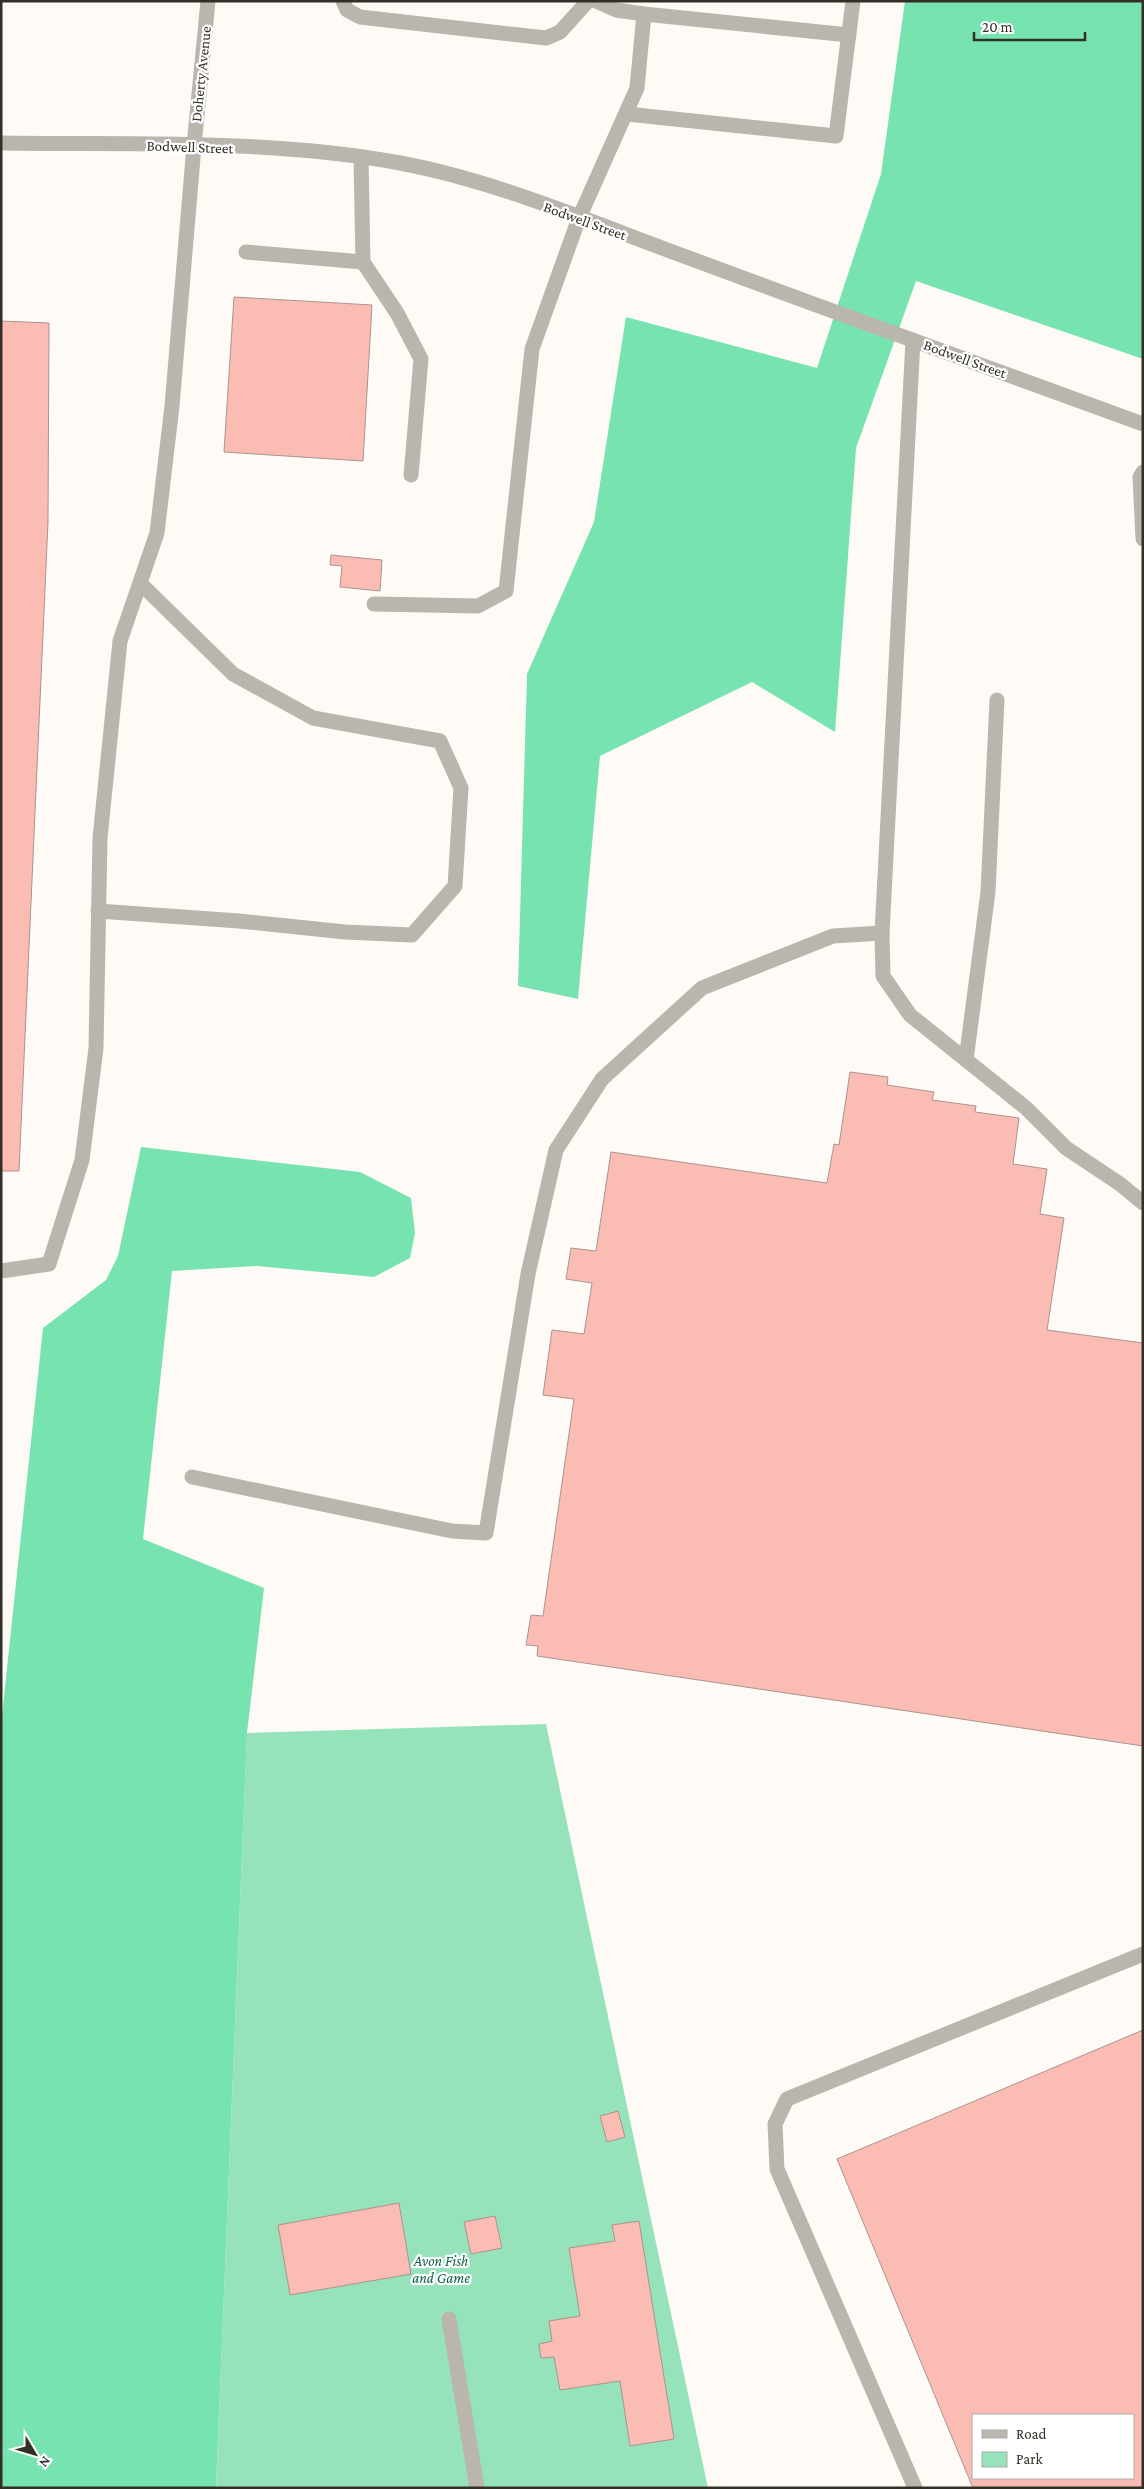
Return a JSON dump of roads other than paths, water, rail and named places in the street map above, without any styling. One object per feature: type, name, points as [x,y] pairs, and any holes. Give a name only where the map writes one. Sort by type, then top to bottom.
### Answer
[{"type":"street","name":"Doherty Avenue","points":[[1,1271],[49,1264],[82,1160],[96,1048],[100,838],[120,641],[157,533],[172,406],[208,1]]},
{"type":"street","points":[[343,1],[347,10],[360,17],[546,38],[560,32],[588,1]]},
{"type":"street","points":[[596,1],[616,10],[644,14],[849,35]]},
{"type":"street","points":[[627,114],[836,136],[853,1]]},
{"type":"street","points":[[374,604],[478,606],[506,591],[532,349],[579,218],[637,88],[644,14]]},
{"type":"street","name":"Bodwell Street","points":[[1,143],[194,146],[311,152],[361,157],[448,174],[579,218],[1143,424]]},
{"type":"street","points":[[361,157],[363,262],[397,313],[421,359],[411,475]]},
{"type":"street","points":[[246,252],[363,262]]},
{"type":"street","points":[[913,340],[882,933],[884,976],[910,1015],[1026,1108],[1066,1148],[1120,1184],[1143,1203]]},
{"type":"street","points":[[1143,472],[1140,477],[1143,539]]},
{"type":"street","points":[[98,911],[239,920],[345,932],[412,935],[455,886],[461,788],[440,741],[313,718],[233,674],[140,583]]},
{"type":"street","points":[[966,1060],[988,892],[997,700]]},
{"type":"street","points":[[192,1477],[452,1531],[486,1533],[528,1274],[556,1150],[602,1079],[702,988],[833,936],[882,933]]},
{"type":"street","points":[[915,2488],[777,2169],[775,2124],[787,2099],[1143,1954]]},
{"type":"street","points":[[449,2319],[477,2488]]},
{"type":"park label","name":"Avon Fish and Game","points":[[441,2270]]}]
